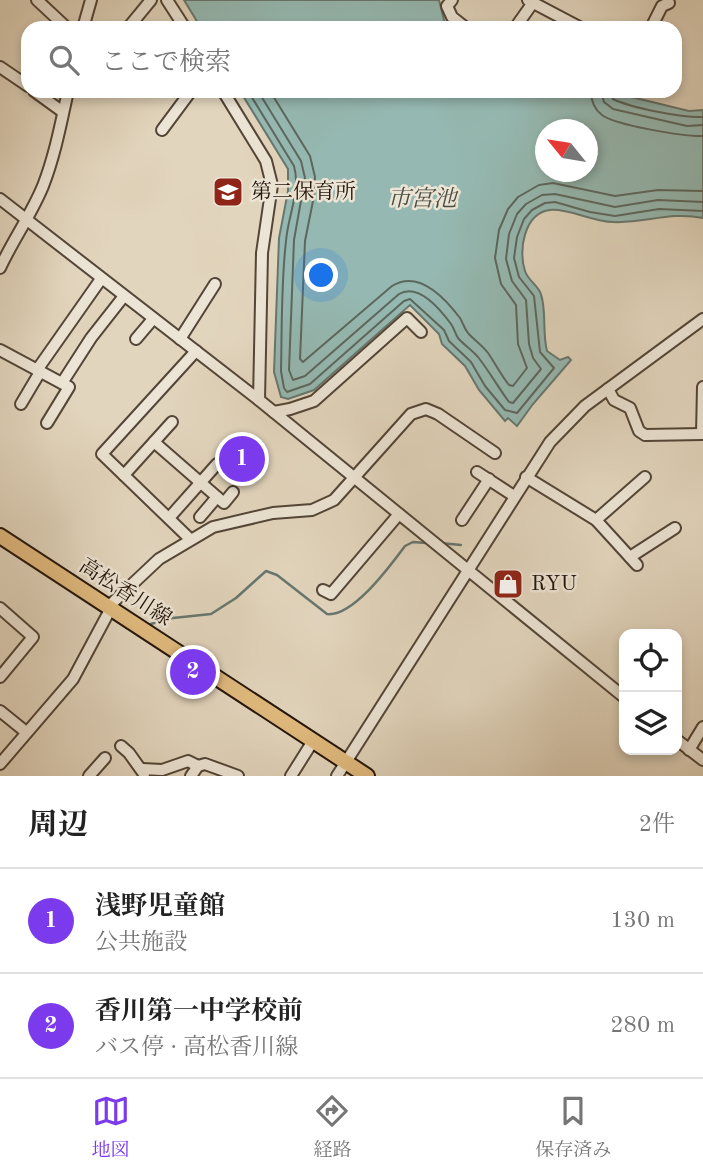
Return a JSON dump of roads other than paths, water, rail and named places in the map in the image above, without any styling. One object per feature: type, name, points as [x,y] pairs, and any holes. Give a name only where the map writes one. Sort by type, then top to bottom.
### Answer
[{"type":"main road","name":"高松香川線","points":[[0,537],[367,776]]},
{"type":"street","points":[[37,0],[60,21]]},
{"type":"street","points":[[85,21],[91,0]]},
{"type":"street","points":[[134,21],[151,0]]},
{"type":"street","points":[[167,0],[180,21]]},
{"type":"street","points":[[452,0],[447,6],[457,21]]},
{"type":"street","points":[[654,21],[662,6],[668,1]]},
{"type":"street","points":[[519,21],[530,2],[567,21]]},
{"type":"street","points":[[174,21],[177,16]]},
{"type":"street","points":[[0,67],[21,81]]},
{"type":"street","points":[[44,98],[63,112]]},
{"type":"street","points":[[0,268],[43,186],[66,98]]},
{"type":"street","points":[[162,130],[186,98]]},
{"type":"street","points":[[227,98],[266,161],[272,185],[262,253],[259,400]]},
{"type":"street","points":[[0,200],[259,400],[619,693]]},
{"type":"street","points":[[21,404],[39,371],[101,279]]},
{"type":"street","points":[[180,339],[215,284]]},
{"type":"street","points":[[62,383],[91,338],[124,296]]},
{"type":"street","points":[[274,412],[314,401],[407,318],[421,332]]},
{"type":"street","points":[[136,339],[153,319]]},
{"type":"street","points":[[337,776],[526,477],[565,424],[703,319]]},
{"type":"street","points":[[0,350],[69,387],[47,423]]},
{"type":"street","points":[[190,539],[102,454],[196,351]]},
{"type":"street","points":[[608,389],[614,400],[630,408],[639,431],[645,435],[702,434],[703,387]]},
{"type":"street","points":[[2,757],[73,679],[109,608],[159,559],[190,539],[212,527],[273,513],[322,507],[334,500],[411,414],[426,408],[495,453]]},
{"type":"street","points":[[124,475],[172,422]]},
{"type":"street","points":[[154,442],[224,503],[233,492]]},
{"type":"street","points":[[169,518],[217,464]]},
{"type":"street","points":[[477,472],[514,496]]},
{"type":"street","points":[[526,477],[596,520],[634,561],[675,528]]},
{"type":"street","points":[[596,520],[645,477]]},
{"type":"street","points":[[462,520],[489,480]]},
{"type":"street","points":[[200,517],[217,498]]},
{"type":"street","points":[[323,590],[331,594],[399,514]]},
{"type":"street","points":[[0,677],[33,637],[2,614]]},
{"type":"street","points":[[0,711],[26,733]]},
{"type":"street","points":[[689,750],[703,727]]},
{"type":"street","points":[[291,776],[313,741]]},
{"type":"street","points":[[682,744],[703,760]]},
{"type":"street","points":[[121,746],[144,772],[162,770],[188,761],[194,771],[205,764],[238,776]]},
{"type":"street","points":[[89,776],[105,758]]},
{"type":"water","points":[[184,0],[439,0],[444,21],[197,21]]},
{"type":"water","name":"市宮池","points":[[244,98],[636,98],[689,111],[703,110],[703,218],[679,216],[613,222],[550,210],[534,218],[529,225],[523,244],[523,263],[526,274],[542,298],[547,351],[560,360],[568,357],[571,360],[517,426],[508,418],[505,421],[479,390],[465,366],[442,344],[439,334],[410,305],[314,390],[288,399],[281,397],[274,372],[279,238],[288,191],[288,169]]},
{"type":"waterway","points":[[147,625],[173,618],[211,614],[236,598],[266,571],[277,575],[327,614],[337,613],[370,589],[405,546],[413,542],[426,543]]},
{"type":"waterway","points":[[440,543],[461,545]]},
{"type":"place","name":"第二保育所","points":[[228,192]]},
{"type":"place","name":"浅野児童館","points":[[242,459]]},
{"type":"place","name":"RYU","points":[[508,584]]},
{"type":"place","name":"香川第一中学校前","points":[[193,672]]}]
